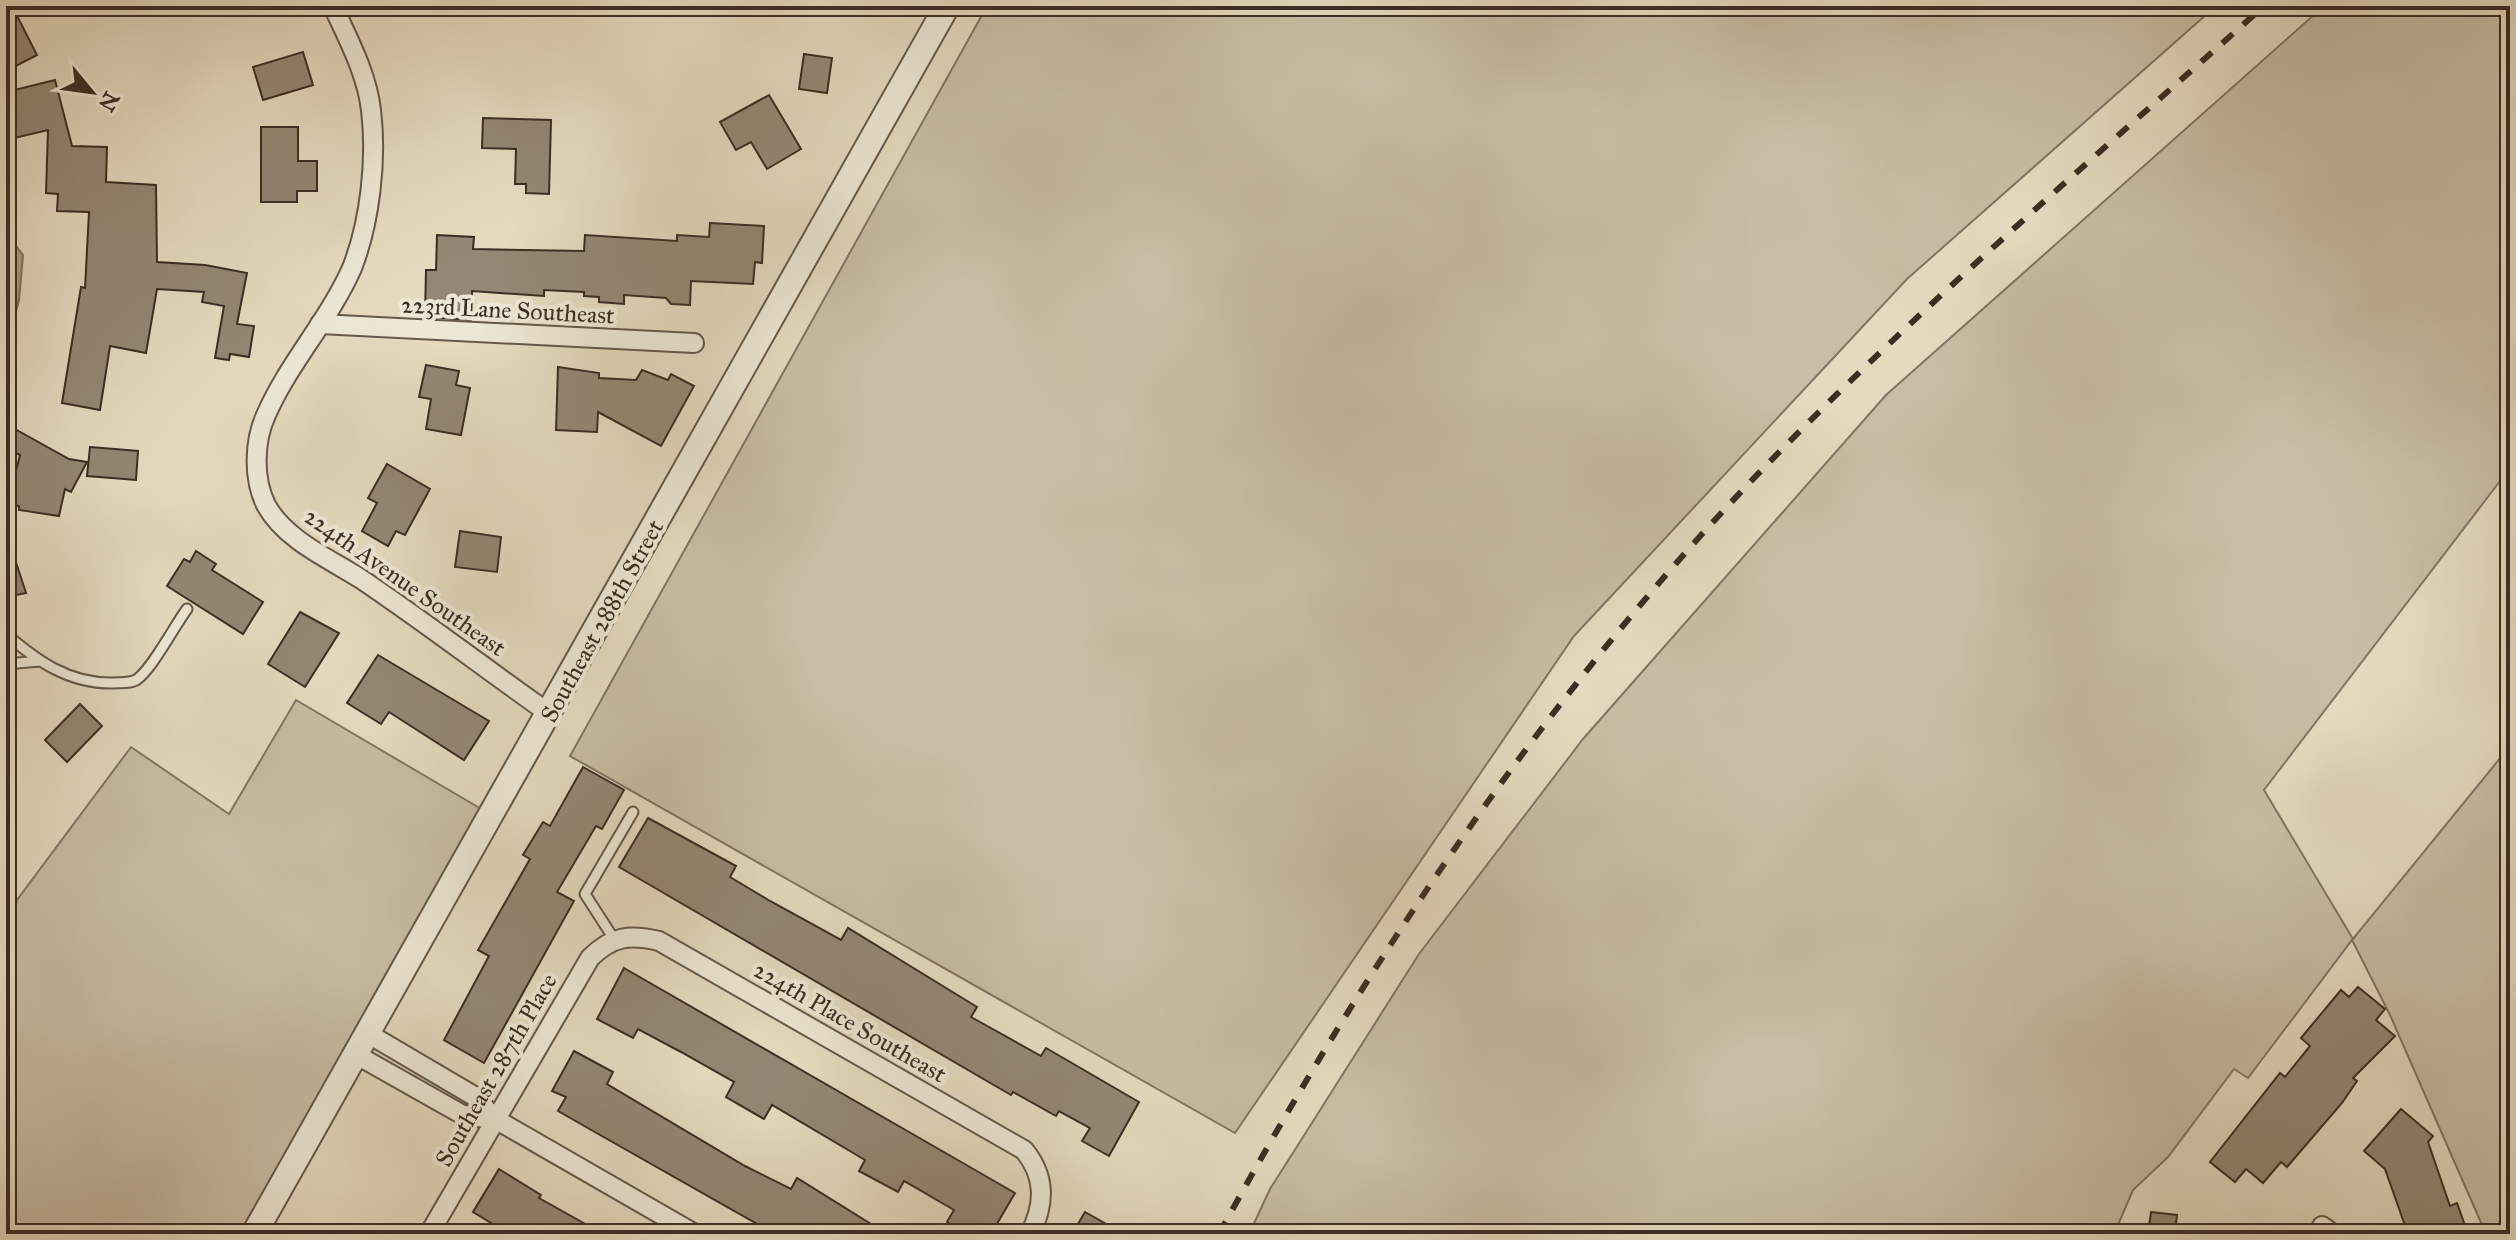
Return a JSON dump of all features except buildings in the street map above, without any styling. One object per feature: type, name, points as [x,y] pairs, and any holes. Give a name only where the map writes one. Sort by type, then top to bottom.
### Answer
[{"type":"street","points":[[320,324],[343,287],[360,247],[370,180],[371,109],[360,69],[333,6]]},
{"type":"street","name":"Southeast 288th Street","points":[[254,1234],[947,6]]},
{"type":"street","name":"224th Avenue Southeast","points":[[320,324],[265,416],[257,449],[257,471],[266,504],[283,524],[321,556],[360,578],[550,714]]},
{"type":"street","name":"223rd Lane Southeast","points":[[320,324],[694,343]]},
{"type":"street","name":"224th Place Southeast","points":[[614,939],[634,935],[659,941],[1024,1150],[1042,1182],[1037,1220],[1030,1234]]},
{"type":"street","name":"Southeast 287th Place","points":[[429,1234],[581,972],[599,950],[614,939]]},
{"type":"street","points":[[361,1043],[474,1096],[495,1119],[695,1234]]},
{"type":"lane","points":[[6,634],[40,661],[75,678],[131,682],[139,678],[187,609]]},
{"type":"lane","points":[[6,664],[40,661]]},
{"type":"lane","points":[[614,939],[585,894],[633,812]]},
{"type":"shaded area","points":[[987,6],[2216,6],[1907,279],[1574,636],[1235,1133],[570,756]]},
{"type":"shaded area","points":[[2324,6],[2510,6],[2510,468],[2264,790],[2353,939],[2510,746],[2510,1234],[2486,1234],[2390,1015],[2352,940],[2248,1078],[2234,1069],[2168,1157],[2133,1190],[2114,1234],[1249,1234],[1270,1189],[1419,954],[1583,739],[1886,395]]},
{"type":"shaded area","points":[[6,233],[23,255],[19,300],[6,348]]},
{"type":"shaded area","points":[[296,700],[483,810],[243,1234],[6,1234],[6,940],[17,900],[131,747],[229,814]]},
{"type":"railway","points":[[1219,1234],[1335,1033],[1462,838],[1530,744],[1677,563],[1755,477],[1878,355],[2264,6]]}]
